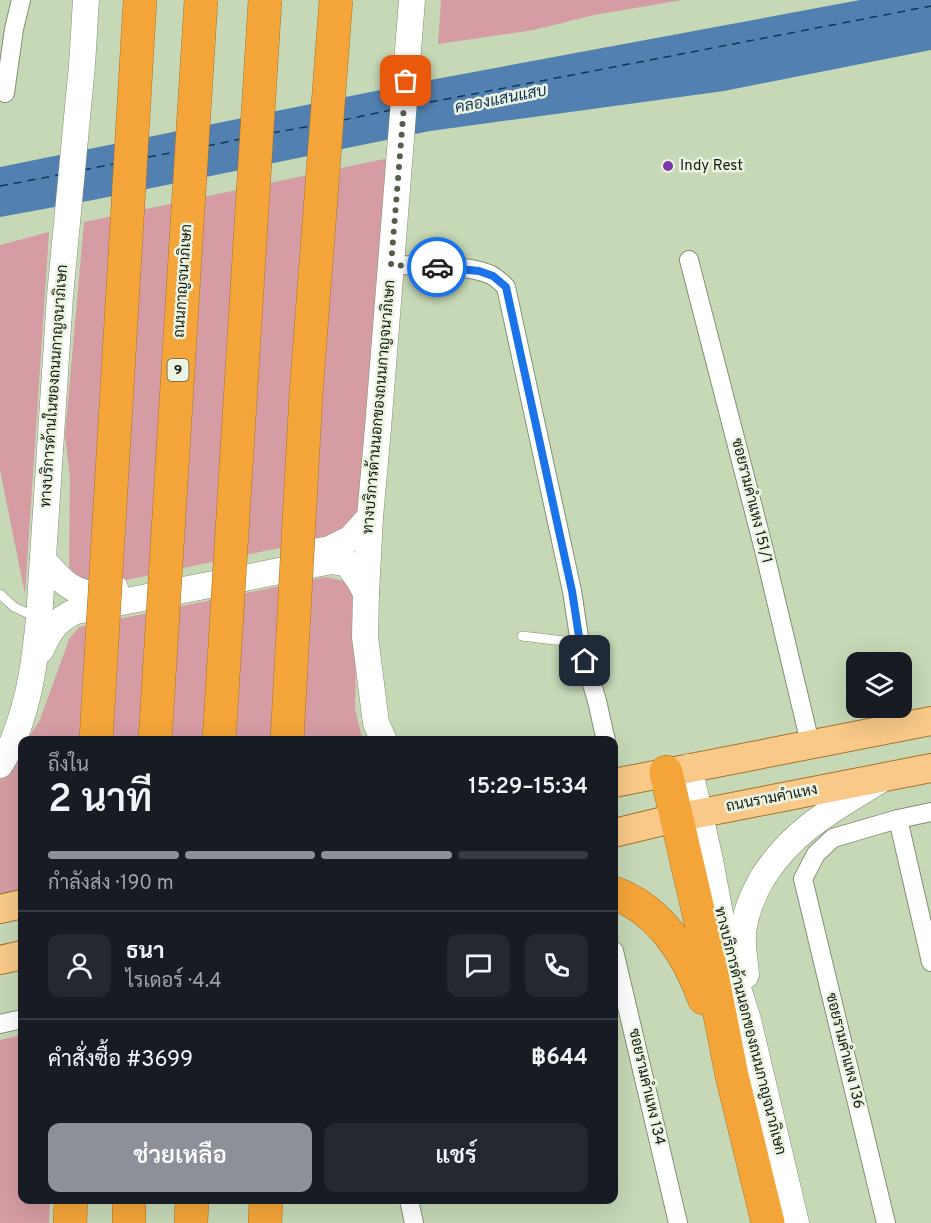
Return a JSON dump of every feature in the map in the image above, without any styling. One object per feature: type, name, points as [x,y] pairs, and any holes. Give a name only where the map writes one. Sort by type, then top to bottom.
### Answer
[{"type":"highway","points":[[96,736],[140,0]]},
{"type":"highway","name":"ถนนกาญจนาภิเษก","points":[[154,736],[201,0]]},
{"type":"highway","points":[[219,736],[265,0]]},
{"type":"highway","points":[[287,736],[306,394],[336,0]]},
{"type":"highway","points":[[678,770],[688,815],[707,949],[732,1076],[768,1223]]},
{"type":"highway","points":[[618,894],[651,916],[669,933],[683,954],[699,986],[732,1076]]},
{"type":"highway","points":[[129,1204],[129,1223]]},
{"type":"highway","points":[[191,1223],[192,1204]]},
{"type":"highway","points":[[265,1223],[266,1204]]},
{"type":"main road","name":"ทางบริการด้านในของถนนกาญจนาภิเษก","points":[[0,765],[15,738],[35,663],[60,296],[86,0]]},
{"type":"main road","name":"ทางบริการด้านนอกของถนนกาญจนาภิเษก","points":[[382,736],[376,723],[365,637],[366,593],[370,517],[412,7]]},
{"type":"main road","points":[[43,561],[62,581],[76,590],[91,593],[330,549],[350,539],[370,517]]},
{"type":"main road","points":[[35,663],[50,631],[63,617],[76,611],[331,561],[346,563],[366,593]]},
{"type":"main road","points":[[618,782],[931,721]]},
{"type":"main road","name":"ถนนรามคำแหง","points":[[618,832],[688,815],[931,768]]},
{"type":"main road","points":[[748,1020],[743,934],[748,910],[757,887],[785,847],[804,829],[827,812],[883,778]]},
{"type":"main road","name":"ทางบริการด้านนอกของถนนกาญจนาภิเษก","points":[[688,815],[710,860],[728,957],[748,1020],[796,1223]]},
{"type":"main road","points":[[0,909],[18,905]]},
{"type":"main road","points":[[0,960],[18,956]]},
{"type":"street","points":[[5,93],[14,29],[21,0]]},
{"type":"street","name":"ซอยรามคำแหง 151/1","points":[[689,260],[764,549],[810,743]]},
{"type":"street","points":[[391,265],[479,271],[493,276],[506,287],[572,591],[580,643],[605,736]]},
{"type":"street","points":[[931,812],[898,819],[931,962]]},
{"type":"street","name":"ซอยรามคำแหง 136","points":[[886,1223],[803,879],[816,854],[833,838],[898,819]]},
{"type":"street","name":"ซอยรามคำแหง 134","points":[[618,968],[678,1223]]},
{"type":"street","points":[[0,1024],[18,1020]]},
{"type":"street","points":[[410,1204],[414,1223]]},
{"type":"lane","points":[[0,594],[14,607],[39,619]]},
{"type":"lane","points":[[522,636],[580,643]]},
{"type":"shaded area","points":[[441,0],[682,0],[594,15],[534,30],[438,44]]},
{"type":"shaded area","points":[[394,157],[362,516],[341,535],[93,587],[77,582],[69,569],[70,478],[65,436],[84,222]]},
{"type":"shaded area","points":[[49,232],[25,594],[0,470],[0,245]]},
{"type":"shaded area","points":[[325,577],[344,581],[357,603],[355,709],[362,736],[29,736],[39,722],[69,639],[79,627]]},
{"type":"shaded area","points":[[18,753],[18,890],[0,895],[0,780]]},
{"type":"shaded area","points":[[18,1036],[18,1204],[50,1204],[49,1223],[0,1223],[0,1040]]},
{"type":"water","name":"คลองแสนแสบ","points":[[860,0],[931,0],[931,50],[724,91],[430,131],[0,217],[0,167],[420,82]]},
{"type":"ferry route","points":[[416,105],[931,6]]},
{"type":"ferry route","points":[[343,120],[391,110]]},
{"type":"ferry route","points":[[272,133],[311,126]]},
{"type":"ferry route","points":[[207,146],[241,139]]},
{"type":"ferry route","points":[[148,157],[176,152]]},
{"type":"ferry route","points":[[83,170],[114,164]]},
{"type":"ferry route","points":[[0,186],[58,175]]},
{"type":"way so far","points":[[406,81],[391,265],[437,267]]},
{"type":"place","name":"Indy Rest","points":[[668,166]]},
{"type":"route","points":[[437,267],[479,271],[493,276],[506,287],[585,661]]}]
